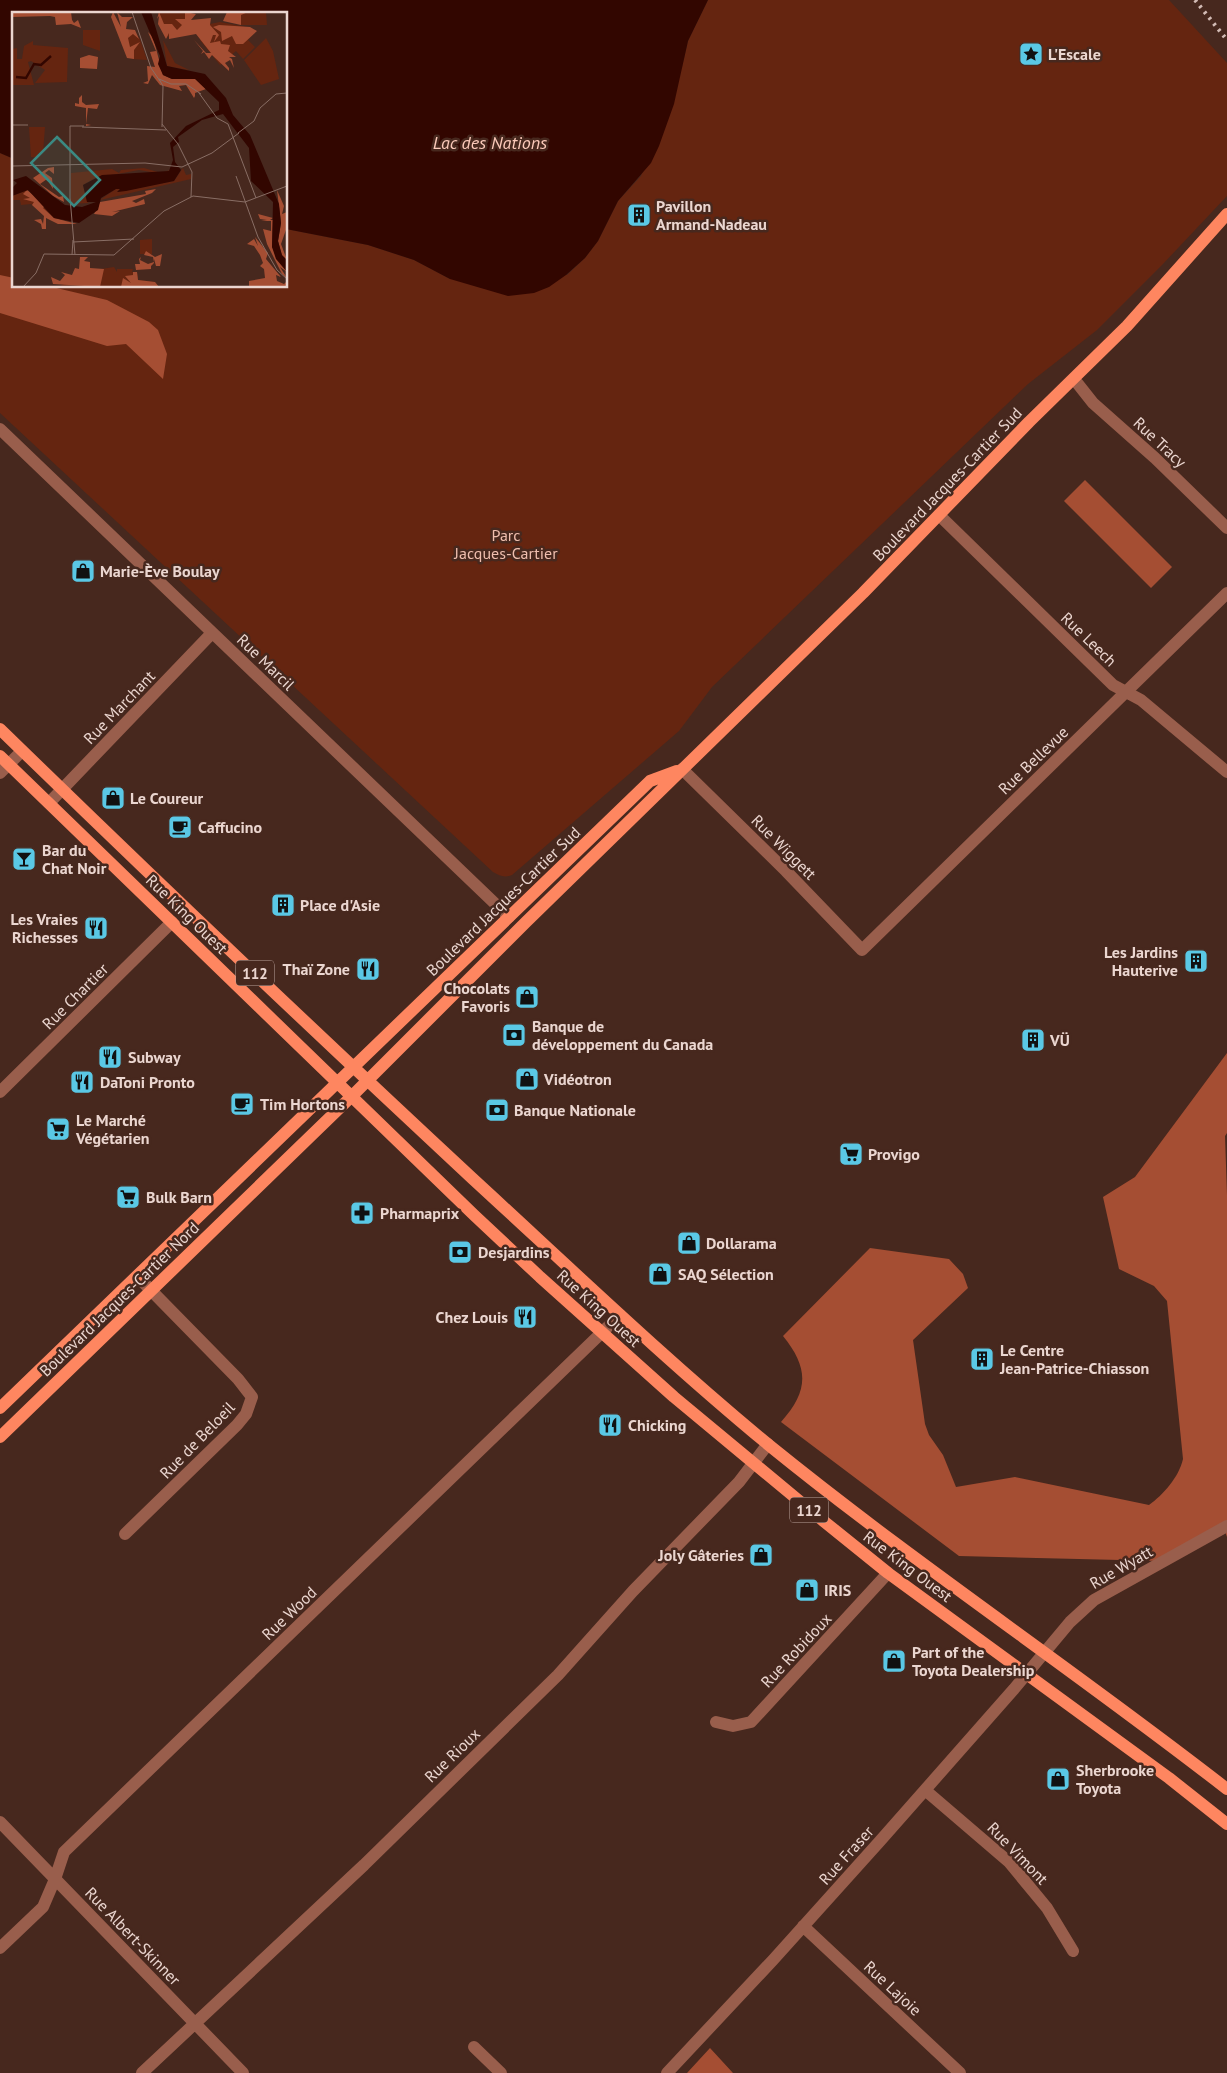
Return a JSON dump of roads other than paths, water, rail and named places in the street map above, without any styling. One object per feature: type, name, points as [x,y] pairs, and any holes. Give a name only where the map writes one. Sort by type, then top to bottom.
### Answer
[{"type":"main road","name":"Boulevard Jacques-Cartier Sud","points":[[368,1080],[863,593],[1133,320],[1227,214]]},
{"type":"main road","name":"Rue King Ouest","points":[[0,729],[368,1080],[620,1315],[768,1444],[893,1541],[1227,1789]]},
{"type":"main road","name":"Rue King Ouest","points":[[3,765],[49,803],[481,1221],[674,1397],[888,1573],[1169,1778],[1227,1824]]},
{"type":"main road","name":"Boulevard Jacques-Cartier Sud","points":[[355,1067],[650,781],[682,769]]},
{"type":"main road","name":"Boulevard Jacques-Cartier Nord","points":[[0,1408],[355,1067]]},
{"type":"main road","name":"Boulevard Jacques-Cartier Nord","points":[[0,1437],[368,1080]]},
{"type":"street","name":"Rue Tracy","points":[[1074,379],[1093,403],[1155,458],[1227,528]]},
{"type":"street","name":"Rue Marcil","points":[[0,429],[212,634],[510,917]]},
{"type":"street","name":"Rue Leech","points":[[939,515],[1113,685],[1141,700],[1227,772]]},
{"type":"street","name":"Rue Bellevue","points":[[862,950],[1227,593]]},
{"type":"street","name":"Rue Marchant","points":[[49,803],[212,634]]},
{"type":"street","points":[[3,765],[22,751]]},
{"type":"street","name":"Rue Wiggett","points":[[682,769],[786,871],[862,950]]},
{"type":"street","name":"Rue Chartier","points":[[0,1092],[172,922]]},
{"type":"street","name":"Rue de Beloeil","points":[[125,1534],[237,1425],[246,1414],[252,1397],[238,1379],[138,1276]]},
{"type":"street","name":"Rue Wood","points":[[0,1948],[43,1907],[64,1852],[620,1315]]},
{"type":"street","name":"Rue Rioux","points":[[142,2073],[364,1864],[558,1675],[633,1591],[738,1482],[768,1444]]},
{"type":"street","name":"Rue Wyatt","points":[[1044,1653],[1070,1622],[1094,1600],[1227,1526]]},
{"type":"street","name":"Rue Robidoux","points":[[716,1722],[734,1726],[751,1722],[888,1573]]},
{"type":"street","name":"Rue Fraser","points":[[667,2073],[804,1926],[926,1790],[1044,1653]]},
{"type":"street","name":"Rue Vimont","points":[[926,1790],[1009,1862],[1048,1908],[1073,1951]]},
{"type":"street","name":"Rue Albert-Skinner","points":[[0,1822],[244,2073]]},
{"type":"street","name":"Rue Lajoie","points":[[804,1926],[960,2073]]},
{"type":"street","points":[[474,2047],[501,2073]]},
{"type":"water","name":"Lac des Nations","points":[[0,0],[708,0],[688,41],[674,104],[651,163],[618,201],[598,241],[585,258],[549,287],[534,293],[508,296],[450,279],[414,260],[368,245],[288,229],[288,12],[12,12],[12,158],[0,153]]},
{"type":"railway","points":[[1195,0],[1227,40]]},
{"type":"place","name":"L'Escale","points":[[1031,54]]},
{"type":"place","name":"Pavillon Armand-Nadeau","points":[[639,215]]},
{"type":"place","name":"Marie-Ève Boulay","points":[[83,571]]},
{"type":"place","name":"Le Coureur","points":[[113,798]]},
{"type":"place","name":"Caffucino","points":[[180,827]]},
{"type":"place","name":"Bar du Chat Noir","points":[[24,859]]},
{"type":"place","name":"Place d'Asie","points":[[283,905]]},
{"type":"place","name":"Les Vraies Richesses","points":[[96,928]]},
{"type":"place","name":"Les Jardins Hauterive","points":[[1196,961]]},
{"type":"place","name":"Thaï Zone","points":[[368,969]]},
{"type":"place","name":"Chocolats Favoris","points":[[527,997]]},
{"type":"place","name":"Banque de développement du Canada","points":[[514,1035]]},
{"type":"place","name":"VÜ","points":[[1033,1040]]},
{"type":"place","name":"Subway","points":[[110,1057]]},
{"type":"place","name":"Vidéotron","points":[[527,1079]]},
{"type":"place","name":"DaToni Pronto","points":[[82,1082]]},
{"type":"place","name":"Tim Hortons","points":[[242,1104]]},
{"type":"place","name":"Banque Nationale","points":[[497,1110]]},
{"type":"place","name":"Le Marché Végétarien","points":[[58,1129]]},
{"type":"place","name":"Provigo","points":[[851,1154]]},
{"type":"place","name":"Bulk Barn","points":[[128,1197]]},
{"type":"place","name":"Pharmaprix","points":[[362,1213]]},
{"type":"place","name":"Dollarama","points":[[689,1243]]},
{"type":"place","name":"Desjardins","points":[[460,1252]]},
{"type":"place","name":"SAQ Sélection","points":[[660,1274]]},
{"type":"place","name":"Chez Louis","points":[[525,1317]]},
{"type":"place","name":"Le Centre Jean-Patrice-Chiasson","points":[[982,1359]]},
{"type":"place","name":"Chicking","points":[[610,1425]]},
{"type":"place","name":"Joly Gâteries","points":[[761,1555]]},
{"type":"place","name":"IRIS","points":[[807,1590]]},
{"type":"place","name":"Part of the Toyota Dealership","points":[[894,1661]]},
{"type":"place","name":"Sherbrooke Toyota","points":[[1058,1779]]},
{"type":"park label","name":"Parc Jacques-Cartier","points":[[506,544]]}]
